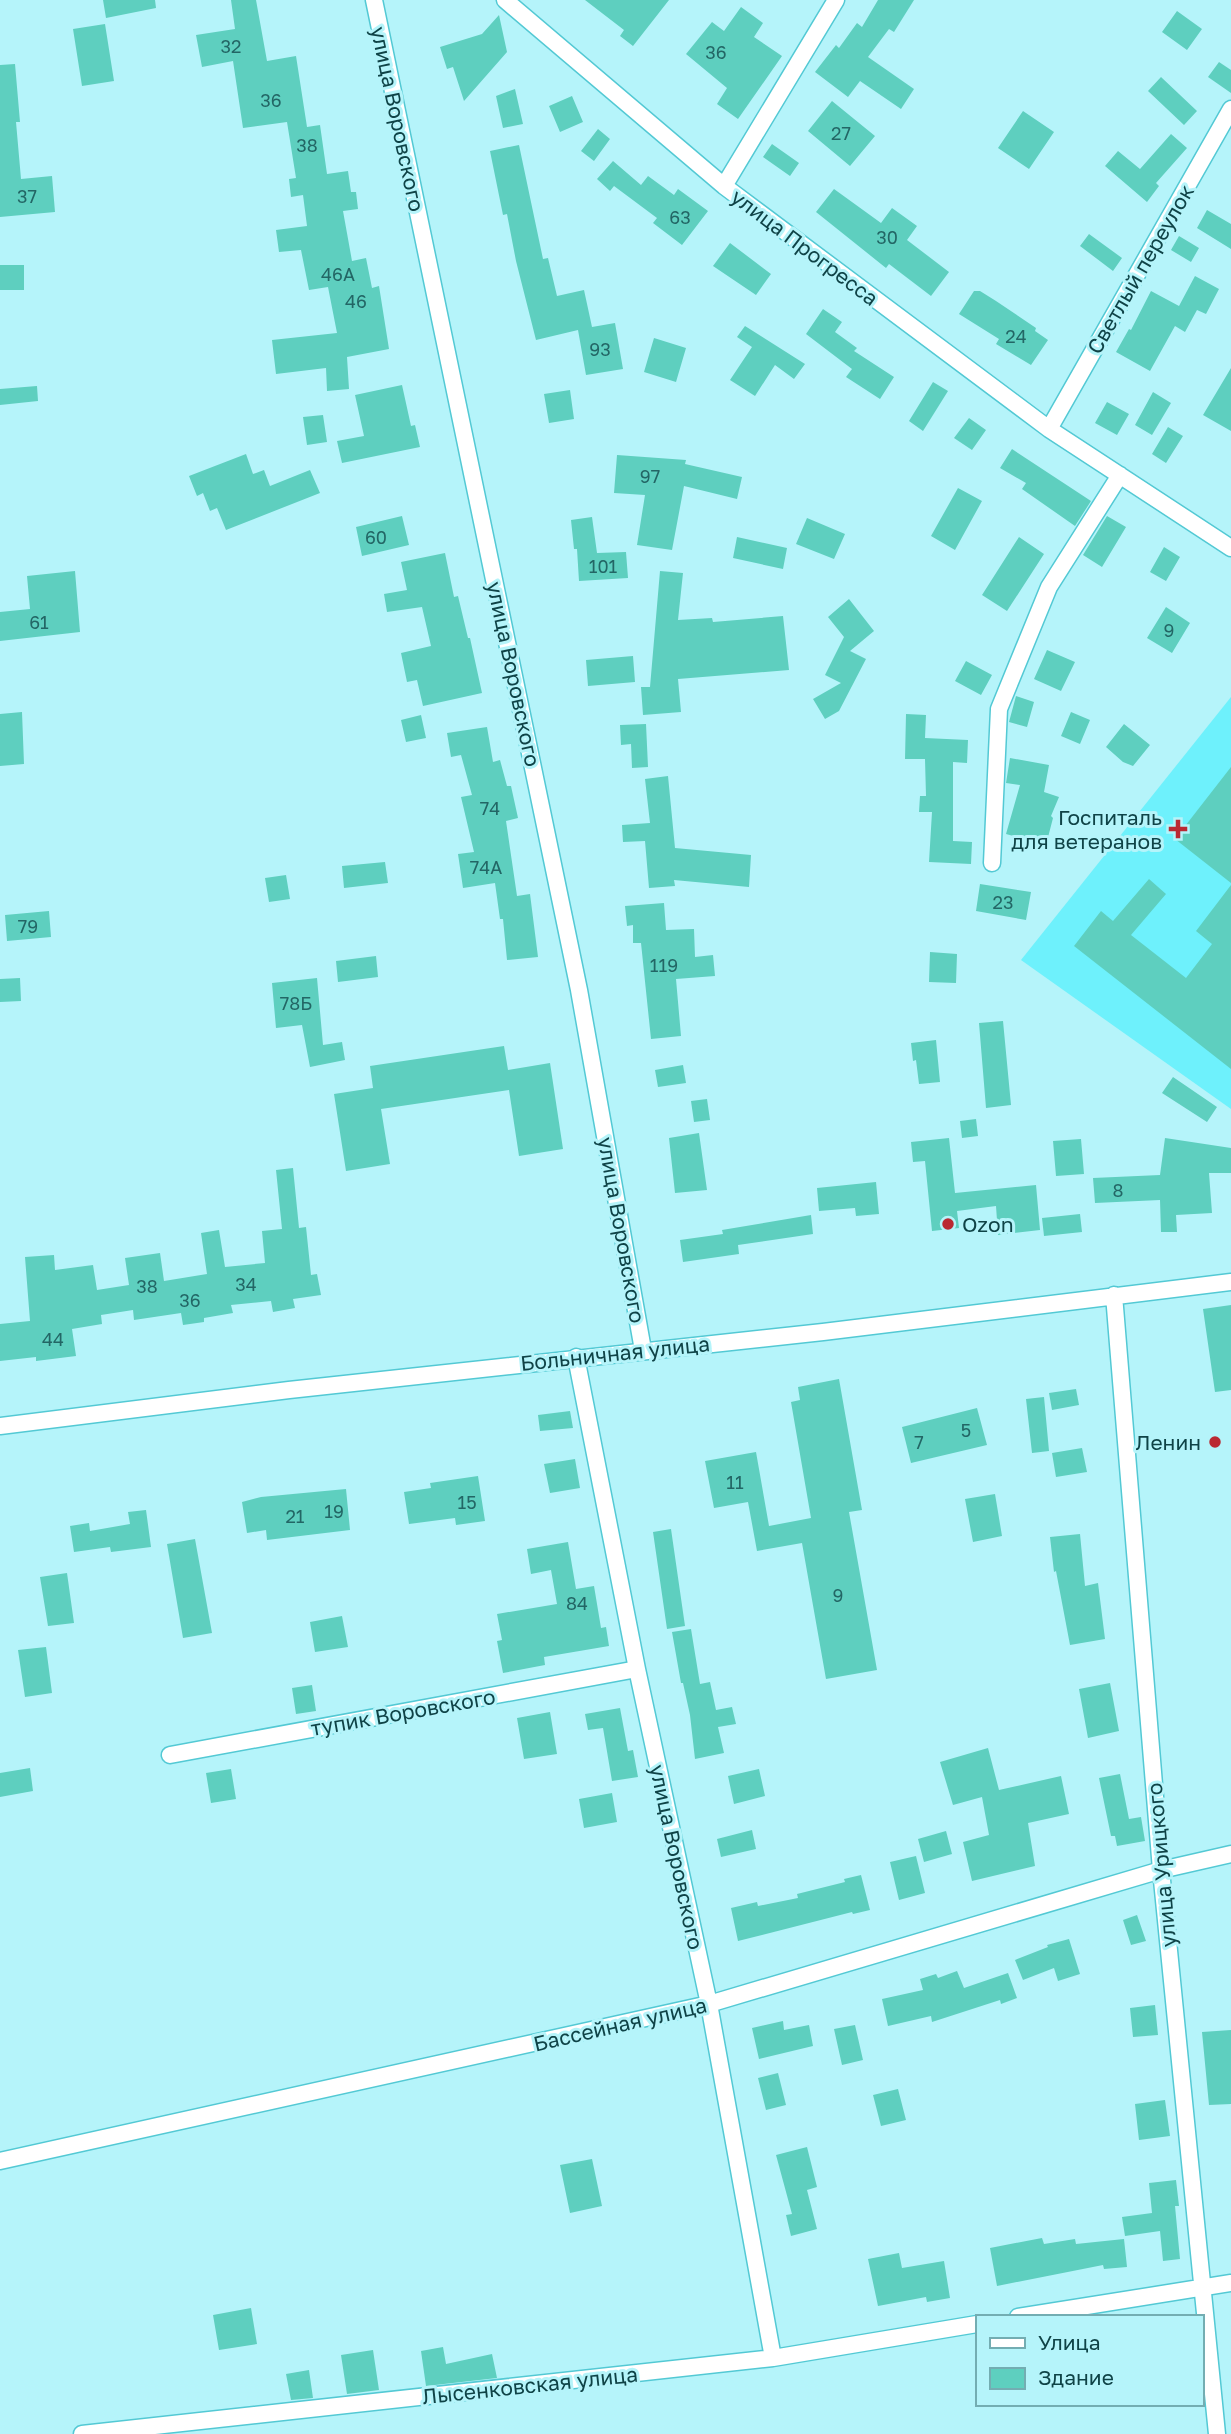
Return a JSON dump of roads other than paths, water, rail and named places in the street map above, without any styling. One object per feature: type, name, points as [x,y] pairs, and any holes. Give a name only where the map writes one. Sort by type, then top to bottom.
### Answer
[{"type":"street","name":"улица Воровского","points":[[374,0],[579,990],[643,1350]]},
{"type":"street","name":"улица Прогресса","points":[[505,0],[724,186],[1049,429],[1231,548]]},
{"type":"street","points":[[724,186],[836,0]]},
{"type":"street","name":"Светлый переулок","points":[[1049,429],[1231,110]]},
{"type":"street","points":[[992,863],[999,709],[1049,587],[1120,475]]},
{"type":"street","name":"Больничная улица","points":[[0,1426],[576,1357],[823,1332],[1114,1294],[1231,1282]]},
{"type":"street","name":"улица Урицкого","points":[[1114,1294],[1161,1870],[1217,2434]]},
{"type":"street","name":"улица Воровского","points":[[576,1357],[637,1669],[709,2004],[773,2358]]},
{"type":"street","name":"тупик Воровского","points":[[170,1755],[637,1669]]},
{"type":"street","name":"Бассейная улица","points":[[0,2161],[709,2004],[1161,1870],[1231,1854]]},
{"type":"street","points":[[1030,2315],[1231,2283]]},
{"type":"street","name":"Лысенковская улица","points":[[82,2434],[773,2358],[976,2324]]},
{"type":"place","name":"Госпиталь для ветеранов","points":[[1178,829]]},
{"type":"place","name":"Ozon","points":[[948,1224]]},
{"type":"place","name":"Ленин","points":[[1215,1442]]}]
